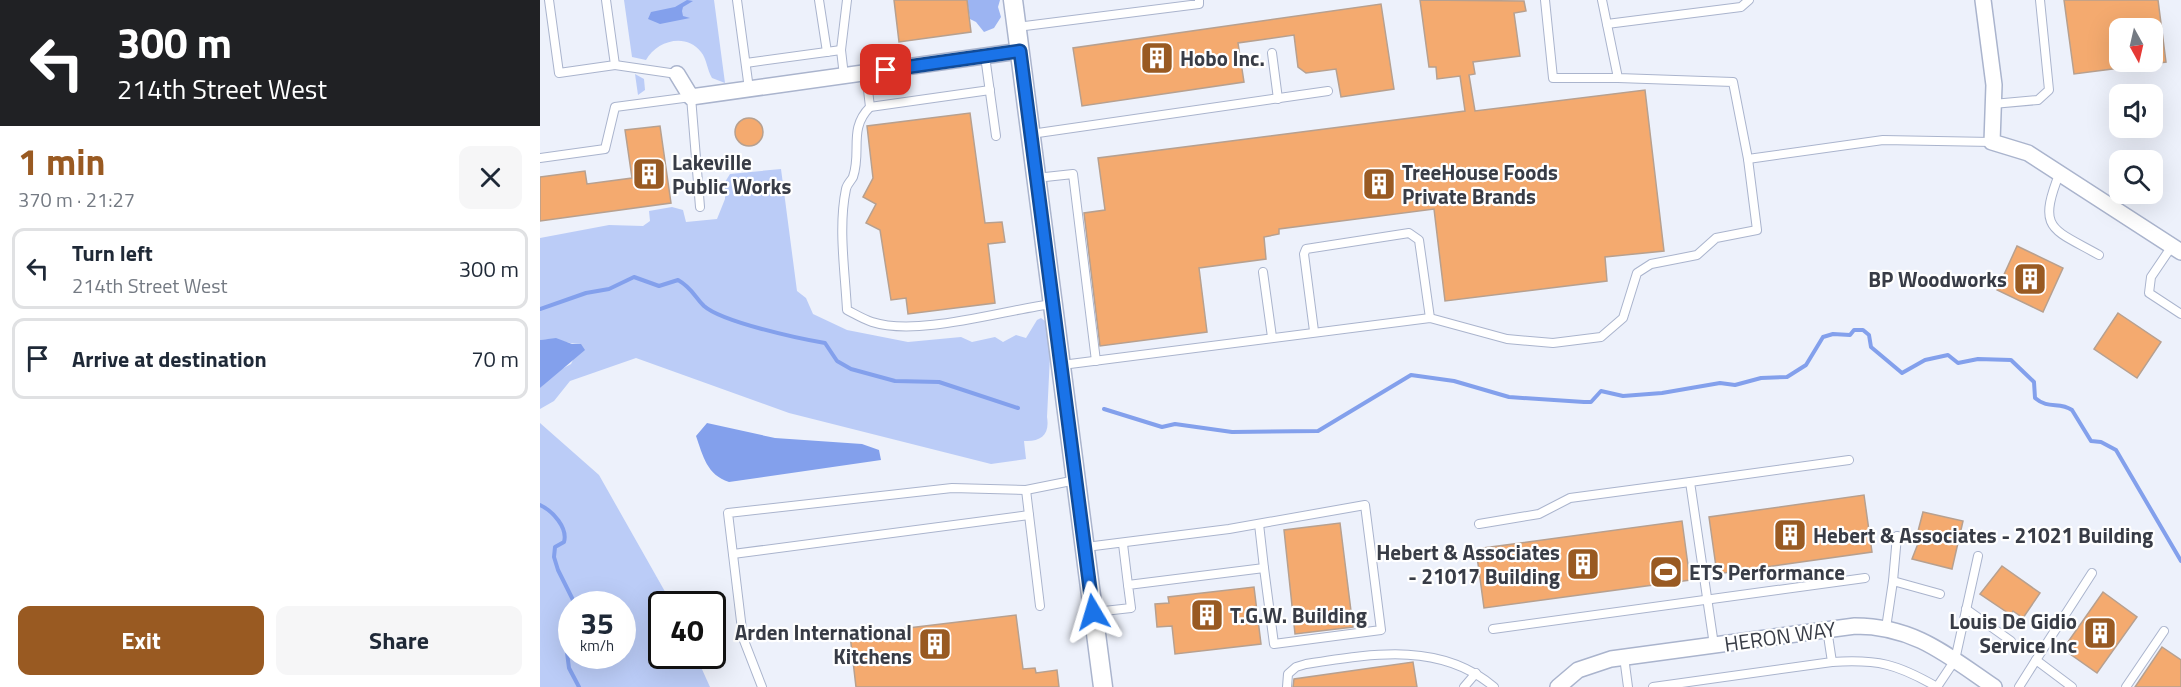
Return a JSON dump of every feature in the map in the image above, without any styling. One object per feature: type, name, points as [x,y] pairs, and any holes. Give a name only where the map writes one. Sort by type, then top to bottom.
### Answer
[{"type":"street","points":[[1013,0],[1103,687]]},
{"type":"street","points":[[1983,0],[1994,85],[1992,142],[2028,153],[2176,249]]},
{"type":"street","points":[[677,74],[691,97],[1020,51]]},
{"type":"street","name":"HERON WAY","points":[[1558,687],[1586,667],[1624,657],[1855,626],[1886,628],[1921,639],[1994,687]]},
{"type":"lane","points":[[549,0],[559,73],[615,65],[677,74]]},
{"type":"lane","points":[[606,0],[615,65]]},
{"type":"lane","points":[[737,0],[749,89]]},
{"type":"lane","points":[[819,0],[826,52]]},
{"type":"lane","points":[[844,76],[841,50],[848,0]]},
{"type":"lane","points":[[1017,27],[1199,4],[1199,0]]},
{"type":"lane","points":[[1061,365],[1430,318],[1507,339],[1553,343],[1601,337],[1623,318],[1637,273],[1651,264],[1697,255],[1716,238],[1757,230],[1748,159],[1733,82],[1553,78],[1545,0]]},
{"type":"lane","points":[[1602,0],[1618,78]]},
{"type":"lane","points":[[1607,24],[1741,7],[1749,0]]},
{"type":"lane","points":[[1993,104],[2038,100],[2049,90],[2040,0]]},
{"type":"lane","points":[[746,63],[841,50]]},
{"type":"lane","points":[[1272,53],[1278,99]]},
{"type":"lane","points":[[985,56],[996,136]]},
{"type":"lane","points":[[866,73],[870,107]]},
{"type":"lane","points":[[990,90],[870,107],[861,116],[853,177],[847,186],[843,224],[847,310],[872,322],[903,327],[999,315],[1015,309],[1052,304]]},
{"type":"lane","points":[[1031,134],[1328,91]]},
{"type":"lane","points":[[540,158],[605,149],[615,107],[691,97],[700,207]]},
{"type":"lane","points":[[1748,159],[1883,140],[1992,142]]},
{"type":"lane","points":[[2060,172],[2051,194],[2048,218],[2054,230],[2098,255]]},
{"type":"lane","points":[[1036,178],[1073,174],[1096,361]]},
{"type":"lane","points":[[1314,331],[1304,254],[1306,249],[1409,233],[1419,240],[1430,318]]},
{"type":"lane","points":[[2176,249],[2151,277],[2149,293],[2181,314]]},
{"type":"lane","points":[[1263,272],[1272,338]]},
{"type":"lane","points":[[1479,524],[1539,514],[1570,498],[1849,460]]},
{"type":"lane","points":[[762,687],[743,638],[728,513],[952,488],[1026,490],[1076,480]]},
{"type":"lane","points":[[1690,482],[1714,645]]},
{"type":"lane","points":[[1026,490],[1040,606]]},
{"type":"lane","points":[[1085,547],[1259,525],[1365,506],[1381,630],[1274,644],[1259,525]]},
{"type":"lane","points":[[733,554],[1029,514]]},
{"type":"lane","points":[[1886,628],[1897,536],[1913,539]]},
{"type":"lane","points":[[1093,612],[1131,608],[1123,544]]},
{"type":"lane","points":[[1653,687],[1832,662],[1862,660],[1897,665],[1937,687],[1955,660],[1978,556]]},
{"type":"lane","points":[[1128,585],[1264,568]]},
{"type":"lane","points":[[2019,687],[2092,573]]},
{"type":"lane","points":[[1493,629],[1865,578]]},
{"type":"lane","points":[[1893,581],[1940,594]]},
{"type":"lane","points":[[1965,609],[2011,641]]},
{"type":"lane","points":[[1827,629],[1832,662]]},
{"type":"lane","points":[[2127,687],[2164,631]]},
{"type":"lane","points":[[1287,687],[1288,674],[1296,667],[1372,653],[1407,652],[1468,668],[1494,687]]},
{"type":"lane","points":[[1624,657],[1629,687]]},
{"type":"lane","points":[[2036,660],[2072,687]]},
{"type":"lane","points":[[1464,687],[1476,673]]},
{"type":"shaded area","points":[[624,0],[714,0],[725,83],[712,78],[703,55],[695,46],[687,42],[672,41],[664,44],[651,53],[646,60],[632,57]]},
{"type":"shaded area","points":[[687,0],[693,1],[683,7],[682,11],[683,16],[690,18],[660,24],[648,19],[651,12],[675,7]]},
{"type":"shaded area","points":[[967,0],[1000,0],[998,7],[1001,17],[994,28],[984,32],[976,22],[970,19]]},
{"type":"shaded area","points":[[635,74],[644,79],[645,90],[638,95]]},
{"type":"shaded area","points":[[781,169],[797,291],[806,298],[813,314],[847,330],[908,342],[961,337],[972,342],[995,337],[1003,342],[1016,335],[1026,338],[1037,320],[1041,318],[1045,321],[1050,356],[1048,423],[1046,433],[1040,439],[1024,441],[1026,459],[991,464],[789,413],[636,358],[570,381],[554,401],[540,409],[540,388],[556,372],[571,364],[581,344],[552,339],[540,340],[540,238],[609,225],[643,226],[650,221],[649,211],[672,207],[683,210],[686,222],[717,219],[725,199],[725,182],[730,174]]},
{"type":"shaded area","points":[[556,338],[572,344],[581,344],[585,350],[540,388],[540,340]]},
{"type":"shaded area","points":[[540,423],[599,475],[665,591],[648,591],[648,669],[702,669],[710,687],[540,687]]},
{"type":"shaded area","points":[[707,423],[775,438],[862,444],[879,450],[881,460],[729,482],[711,470],[701,451],[696,436]]},
{"type":"building","points":[[894,0],[967,0],[971,32],[899,42]]},
{"type":"building","name":"TreeHouse Foods Private Brands","points":[[1420,0],[1524,1],[1526,11],[1514,13],[1520,56],[1473,62],[1475,74],[1469,75],[1475,111],[1645,90],[1664,251],[1605,257],[1607,281],[1445,301],[1434,209],[1279,229],[1279,234],[1264,237],[1266,259],[1199,268],[1207,332],[1100,346],[1084,213],[1105,210],[1098,158],[1465,111],[1460,76],[1437,79],[1436,67],[1429,67]]},
{"type":"building","points":[[2064,0],[2158,0],[2160,18],[2109,18],[2109,69],[2074,74]]},
{"type":"building","name":"Hobo Inc.","points":[[1381,4],[1394,89],[1341,97],[1336,69],[1306,73],[1298,67],[1294,35],[1238,43],[1244,82],[1082,106],[1073,48]]},
{"type":"building","points":[[2163,39],[2166,62],[2163,62]]},
{"type":"building","points":[[970,113],[985,223],[1002,222],[1005,242],[988,244],[995,303],[908,314],[906,298],[891,300],[880,230],[866,223],[876,204],[863,197],[873,178],[867,126]]},
{"type":"building","points":[[749,118],[759,122],[763,132],[759,142],[749,146],[739,142],[735,132],[739,122]]},
{"type":"building","name":"Lakeville Public Works","points":[[660,126],[671,203],[540,221],[540,177],[585,171],[587,184],[632,178],[625,130]]},
{"type":"building","name":"BP Woodworks","points":[[2017,246],[2063,268],[2043,312],[1997,290]]},
{"type":"building","points":[[2118,313],[2161,342],[2137,378],[2094,349]]},
{"type":"building","name":"Hebert & Associates - 21021 Building","points":[[1864,495],[1872,552],[1717,574],[1709,517]]},
{"type":"building","points":[[1923,512],[1963,521],[1952,569],[1912,559],[1919,541],[1917,535]]},
{"type":"building","name":"Hebert & Associates - 21017 Building","points":[[1682,521],[1690,580],[1484,608],[1476,549]]},
{"type":"building","points":[[1340,523],[1353,627],[1295,634],[1284,530]]},
{"type":"building","points":[[2002,566],[2040,593],[2023,618],[2013,611],[2011,615],[1980,594]]},
{"type":"building","name":"T.G.W. Building","points":[[1254,587],[1261,644],[1175,654],[1172,626],[1157,627],[1155,604],[1169,603],[1168,597]]},
{"type":"building","name":"Louis De Gidio Service Inc","points":[[2103,592],[2137,617],[2097,673],[2063,649]]},
{"type":"building","name":"Arden International Kitchens","points":[[1016,615],[1023,669],[1035,668],[1036,673],[1057,670],[1059,687],[856,687],[850,635]]},
{"type":"building","points":[[2162,647],[2181,660],[2181,687],[2135,687]]},
{"type":"building","points":[[1413,662],[1417,687],[1293,687],[1294,679]]},
{"type":"waterway","points":[[540,309],[586,293],[609,289],[634,277],[659,286],[678,280],[713,312],[762,329],[825,343],[837,361],[851,369],[895,381],[939,382],[1018,408]]},
{"type":"waterway","points":[[1104,409],[1162,427],[1175,424],[1232,432],[1318,431],[1411,375],[1454,381],[1509,397],[1591,402],[1601,391],[1623,396],[1662,393],[1720,383],[1735,385],[1761,378],[1787,377],[1806,365],[1823,337],[1833,334],[1850,335],[1854,330],[1863,330],[1869,335],[1871,347],[1902,373],[1925,360],[1948,355],[1958,363],[1978,359],[2011,360],[2034,382],[2035,398],[2045,404],[2063,406],[2072,410],[2091,441],[2101,442],[2116,450],[2181,561]]},
{"type":"waterway","points":[[540,505],[550,511],[564,531],[564,542],[555,547],[554,557],[568,591]]},
{"type":"waterway","points":[[570,669],[579,687]]},
{"type":"place","name":"Hobo Inc.","points":[[1157,58]]},
{"type":"place","name":"Lakeville Public Works","points":[[649,174]]},
{"type":"place","name":"TreeHouse Foods Private Brands","points":[[1379,184]]},
{"type":"place","name":"BP Woodworks","points":[[2030,279]]},
{"type":"place","name":"Hebert & Associates - 21021 Building","points":[[1790,535]]},
{"type":"place","name":"Hebert & Associates - 21017 Building","points":[[1583,564]]},
{"type":"place","name":"ETS Performance","points":[[1666,572]]},
{"type":"place","name":"T.G.W. Building","points":[[1207,615]]},
{"type":"place","name":"Louis De Gidio Service Inc","points":[[2100,633]]},
{"type":"place","name":"Arden International Kitchens","points":[[935,644]]},
{"type":"route","points":[[886,70],[1020,51],[1093,612]]}]
